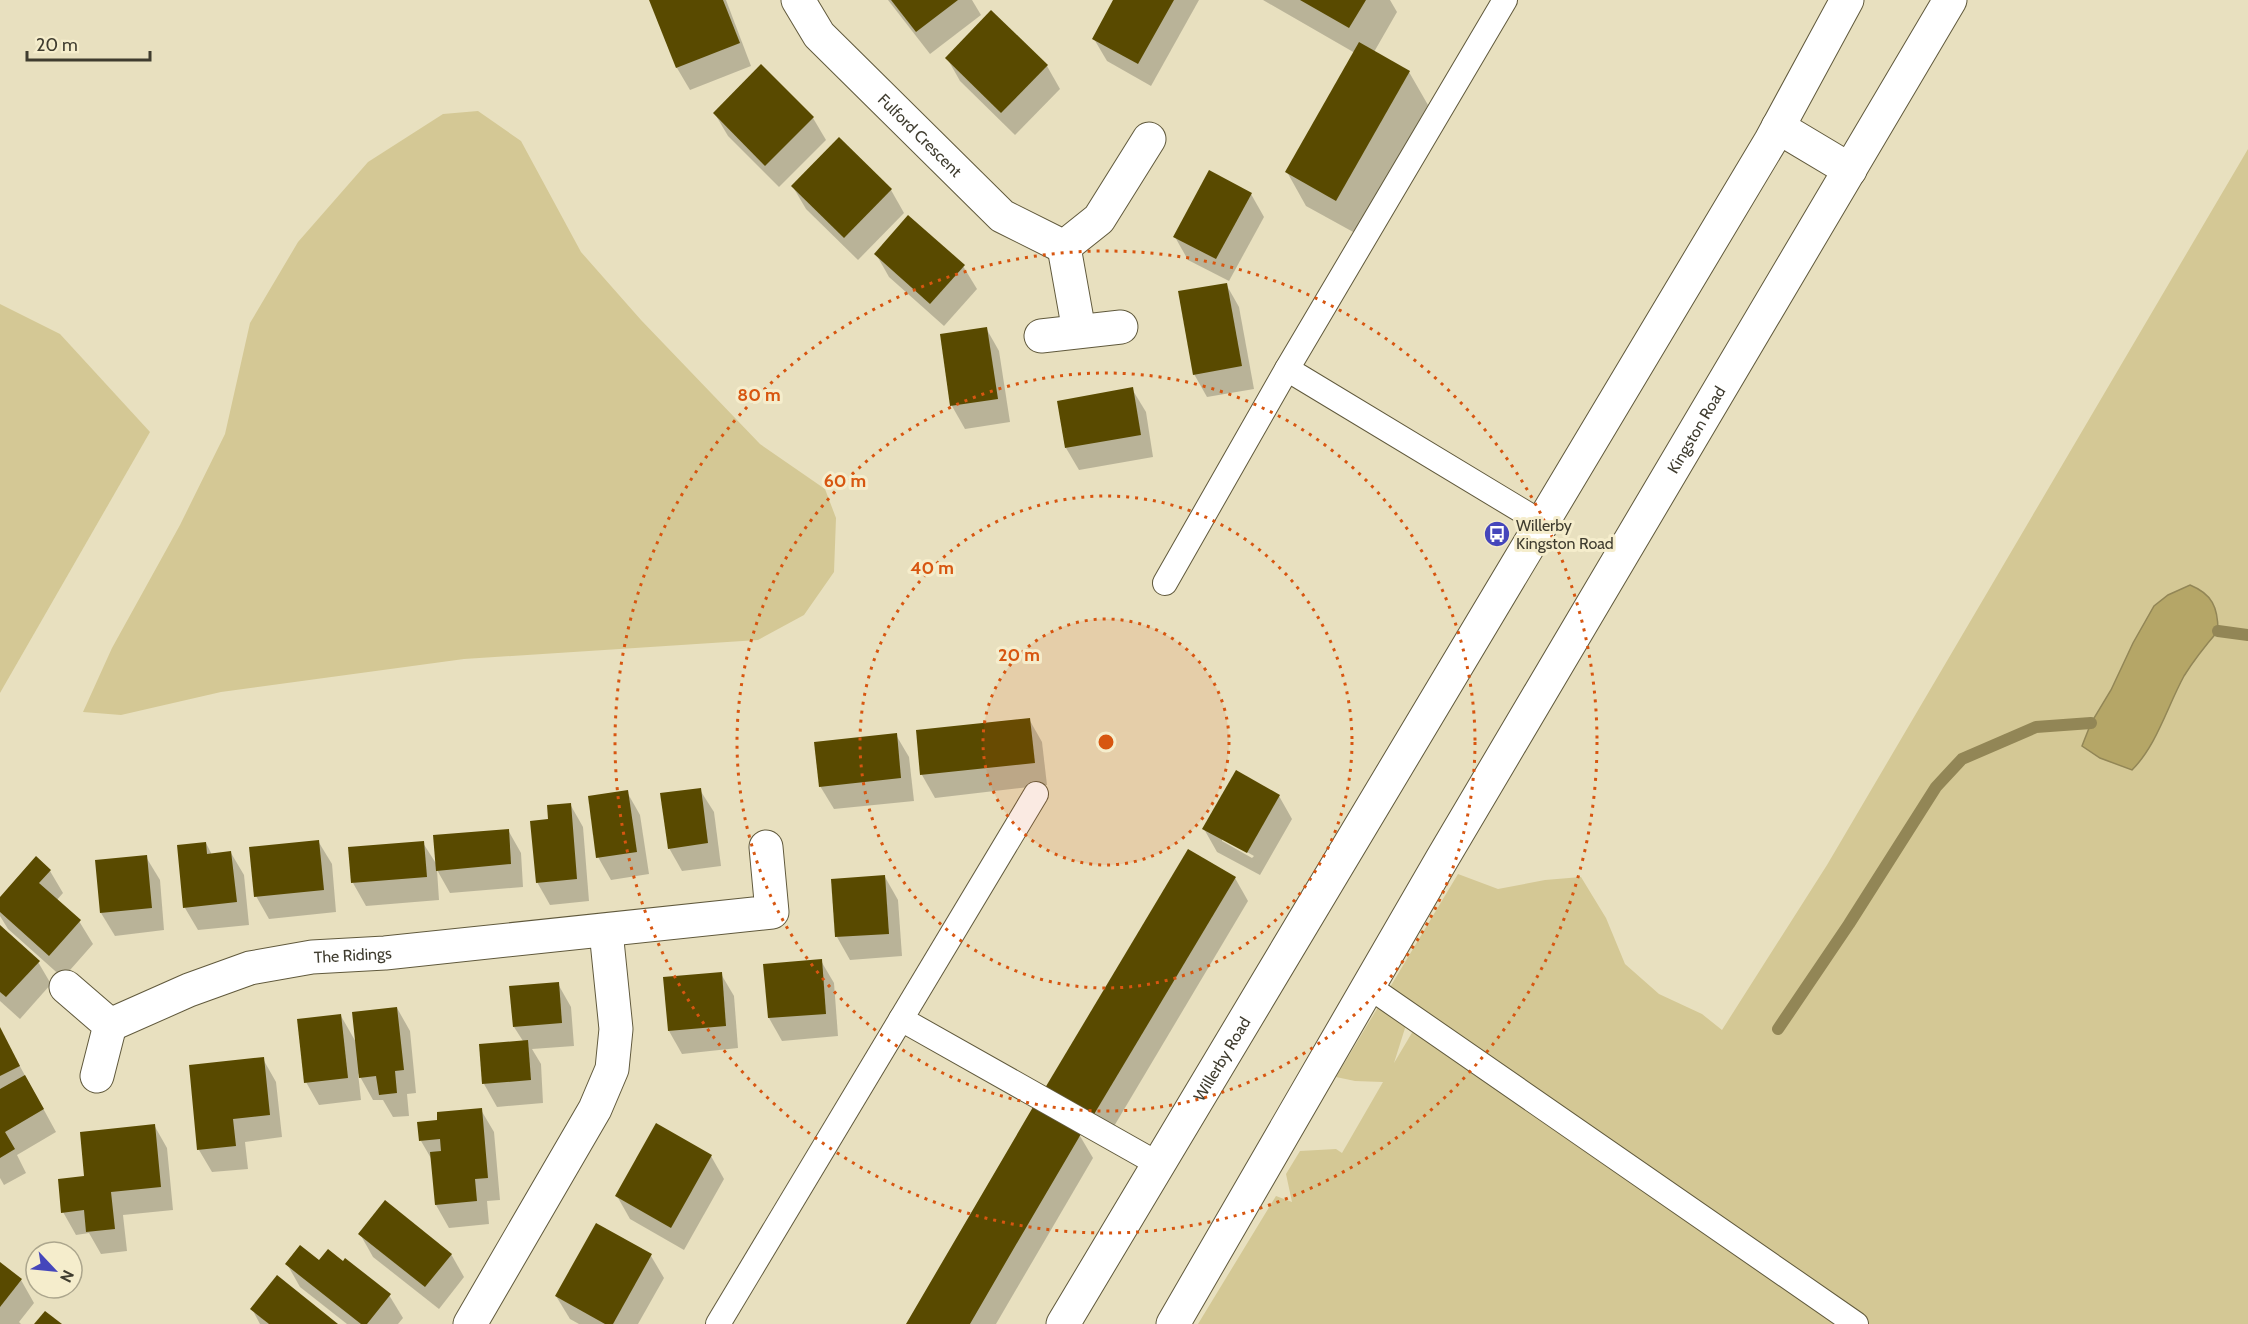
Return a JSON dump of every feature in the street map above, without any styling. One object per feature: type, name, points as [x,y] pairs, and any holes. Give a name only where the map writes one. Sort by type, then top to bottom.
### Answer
[{"type":"street","name":"Fulford Crescent","points":[[798,0],[819,35],[1002,216],[1064,247]]},
{"type":"street","points":[[1542,523],[1778,127],[1847,0]]},
{"type":"street","name":"Kingston Road","points":[[1368,986],[1950,0]]},
{"type":"street","points":[[1778,127],[1850,170]]},
{"type":"street","points":[[1079,331],[1064,247],[1099,219],[1149,139]]},
{"type":"street","points":[[1041,336],[1121,327]]},
{"type":"street","name":"Willerby Road","points":[[1063,1324],[1542,523]]},
{"type":"street","name":"The Ridings","points":[[110,1025],[189,990],[250,968],[312,957],[385,953],[772,912],[766,847]]},
{"type":"street","points":[[470,1324],[596,1109],[612,1069],[616,1029],[606,931]]},
{"type":"street","points":[[1173,1324],[1368,986]]},
{"type":"street","points":[[66,987],[110,1025],[98,1076]]},
{"type":"lane","points":[[1165,583],[1287,369],[1504,0]]},
{"type":"lane","points":[[1287,369],[1542,523]]},
{"type":"lane","points":[[718,1324],[1036,794]]},
{"type":"lane","points":[[1368,986],[1856,1324]]},
{"type":"lane","points":[[901,1019],[1158,1164]]},
{"type":"shaded area","points":[[478,111],[521,141],[581,252],[641,320],[760,444],[825,489],[836,518],[834,572],[804,615],[758,640],[464,659],[221,692],[121,715],[83,712],[112,648],[180,525],[225,434],[250,323],[298,242],[368,162],[443,114]]},
{"type":"shaded area","points":[[2248,149],[2248,1324],[1198,1324],[1276,1196],[1292,1202],[1286,1174],[1300,1151],[1336,1149],[1342,1153],[1383,1082],[1355,1081],[1336,1077],[1458,874],[1498,889],[1545,880],[1581,877],[1606,918],[1625,964],[1659,994],[1702,1014],[1722,1030],[1827,865]],"holes":[[[1406,1025],[1416,1026],[1394,1063]]]},
{"type":"shaded area","points":[[0,304],[60,334],[150,432],[0,693]]},
{"type":"shaded area","points":[[2190,585],[2209,597],[2217,615],[2218,631],[2184,676],[2155,737],[2132,770],[2100,758],[2082,746],[2091,723],[2111,690],[2133,643],[2154,606],[2168,595]]},
{"type":"building","points":[[649,0],[723,0],[740,43],[676,68]]},
{"type":"building","points":[[891,0],[958,0],[916,32]]},
{"type":"building","points":[[1113,0],[1174,0],[1138,64],[1092,39]]},
{"type":"building","points":[[1300,0],[1366,0],[1349,28]]},
{"type":"building","points":[[991,10],[1048,65],[1001,113],[945,58]]},
{"type":"building","points":[[1359,42],[1410,71],[1336,201],[1285,172]]},
{"type":"building","points":[[761,64],[814,117],[765,166],[713,113]]},
{"type":"building","points":[[839,137],[892,189],[844,238],[791,186]]},
{"type":"building","points":[[1209,170],[1252,193],[1216,259],[1173,237]]},
{"type":"building","points":[[908,215],[965,265],[930,304],[874,254]]},
{"type":"building","points":[[1227,283],[1242,366],[1193,375],[1178,291]]},
{"type":"building","points":[[987,327],[998,399],[950,406],[940,334]]},
{"type":"building","points":[[1133,387],[1141,435],[1065,448],[1057,401]]},
{"type":"building","points":[[1030,718],[1035,763],[920,775],[916,730]]},
{"type":"building","points":[[897,733],[901,778],[819,787],[814,742]]},
{"type":"building","points":[[1236,770],[1280,795],[1247,853],[1202,829]]},
{"type":"building","points":[[701,788],[708,843],[668,849],[660,793]]},
{"type":"building","points":[[628,790],[637,852],[596,858],[588,796]]},
{"type":"building","points":[[571,803],[577,879],[536,883],[530,821],[548,819],[547,805]]},
{"type":"building","points":[[509,829],[511,864],[436,871],[433,835]]},
{"type":"building","points":[[319,840],[324,890],[254,897],[249,847]]},
{"type":"building","points":[[424,841],[427,877],[351,883],[348,847]]},
{"type":"building","points":[[206,842],[207,854],[231,851],[237,902],[183,908],[177,845]]},
{"type":"building","points":[[1188,849],[1236,877],[1093,1116],[1045,1088]]},
{"type":"building","points":[[147,855],[152,908],[100,913],[95,860]]},
{"type":"building","points":[[36,856],[51,870],[39,883],[81,920],[49,956],[0,912],[0,897]]},
{"type":"building","points":[[885,875],[889,934],[835,937],[831,879]]},
{"type":"building","points":[[0,925],[40,961],[6,997],[0,992]]},
{"type":"building","points":[[822,959],[826,1014],[768,1018],[763,964]]},
{"type":"building","points":[[722,972],[726,1026],[668,1031],[663,977]]},
{"type":"building","points":[[559,982],[562,1023],[513,1027],[509,986]]},
{"type":"building","points":[[397,1007],[404,1070],[395,1071],[397,1093],[379,1095],[376,1076],[359,1078],[352,1012]]},
{"type":"building","points":[[341,1014],[348,1078],[304,1083],[297,1019]]},
{"type":"building","points":[[0,1027],[20,1066],[0,1076]]},
{"type":"building","points":[[528,1040],[531,1080],[482,1084],[479,1044]]},
{"type":"building","points":[[264,1057],[270,1115],[233,1119],[236,1146],[197,1150],[189,1065]]},
{"type":"building","points":[[25,1075],[44,1109],[5,1132],[15,1149],[0,1158],[0,1089]]},
{"type":"building","points":[[1033,1107],[1081,1134],[970,1324],[906,1324]]},
{"type":"building","points":[[482,1108],[488,1178],[475,1179],[477,1201],[435,1205],[430,1152],[441,1151],[440,1139],[419,1141],[417,1122],[437,1120],[437,1112]]},
{"type":"building","points":[[656,1123],[712,1155],[671,1228],[615,1196]]},
{"type":"building","points":[[155,1124],[161,1187],[111,1192],[115,1229],[86,1232],[84,1210],[61,1213],[58,1179],[84,1176],[80,1132]]},
{"type":"building","points":[[385,1200],[452,1254],[425,1287],[358,1234]]},
{"type":"building","points":[[596,1223],[652,1254],[613,1324],[605,1324],[555,1296]]},
{"type":"building","points":[[300,1245],[319,1260],[328,1249],[343,1261],[345,1258],[391,1294],[367,1324],[361,1324],[285,1264]]},
{"type":"building","points":[[0,1262],[22,1279],[0,1307]]},
{"type":"building","points":[[277,1275],[338,1324],[269,1324],[250,1309]]},
{"type":"building","points":[[45,1311],[62,1324],[34,1324]]},
{"type":"waterway","points":[[2218,631],[2248,635]]},
{"type":"waterway","points":[[1778,1029],[1849,924],[1936,787],[1962,759],[2036,727],[2091,723]]},
{"type":"place","name":"Willerby Kingston Road","points":[[1497,534]]}]
